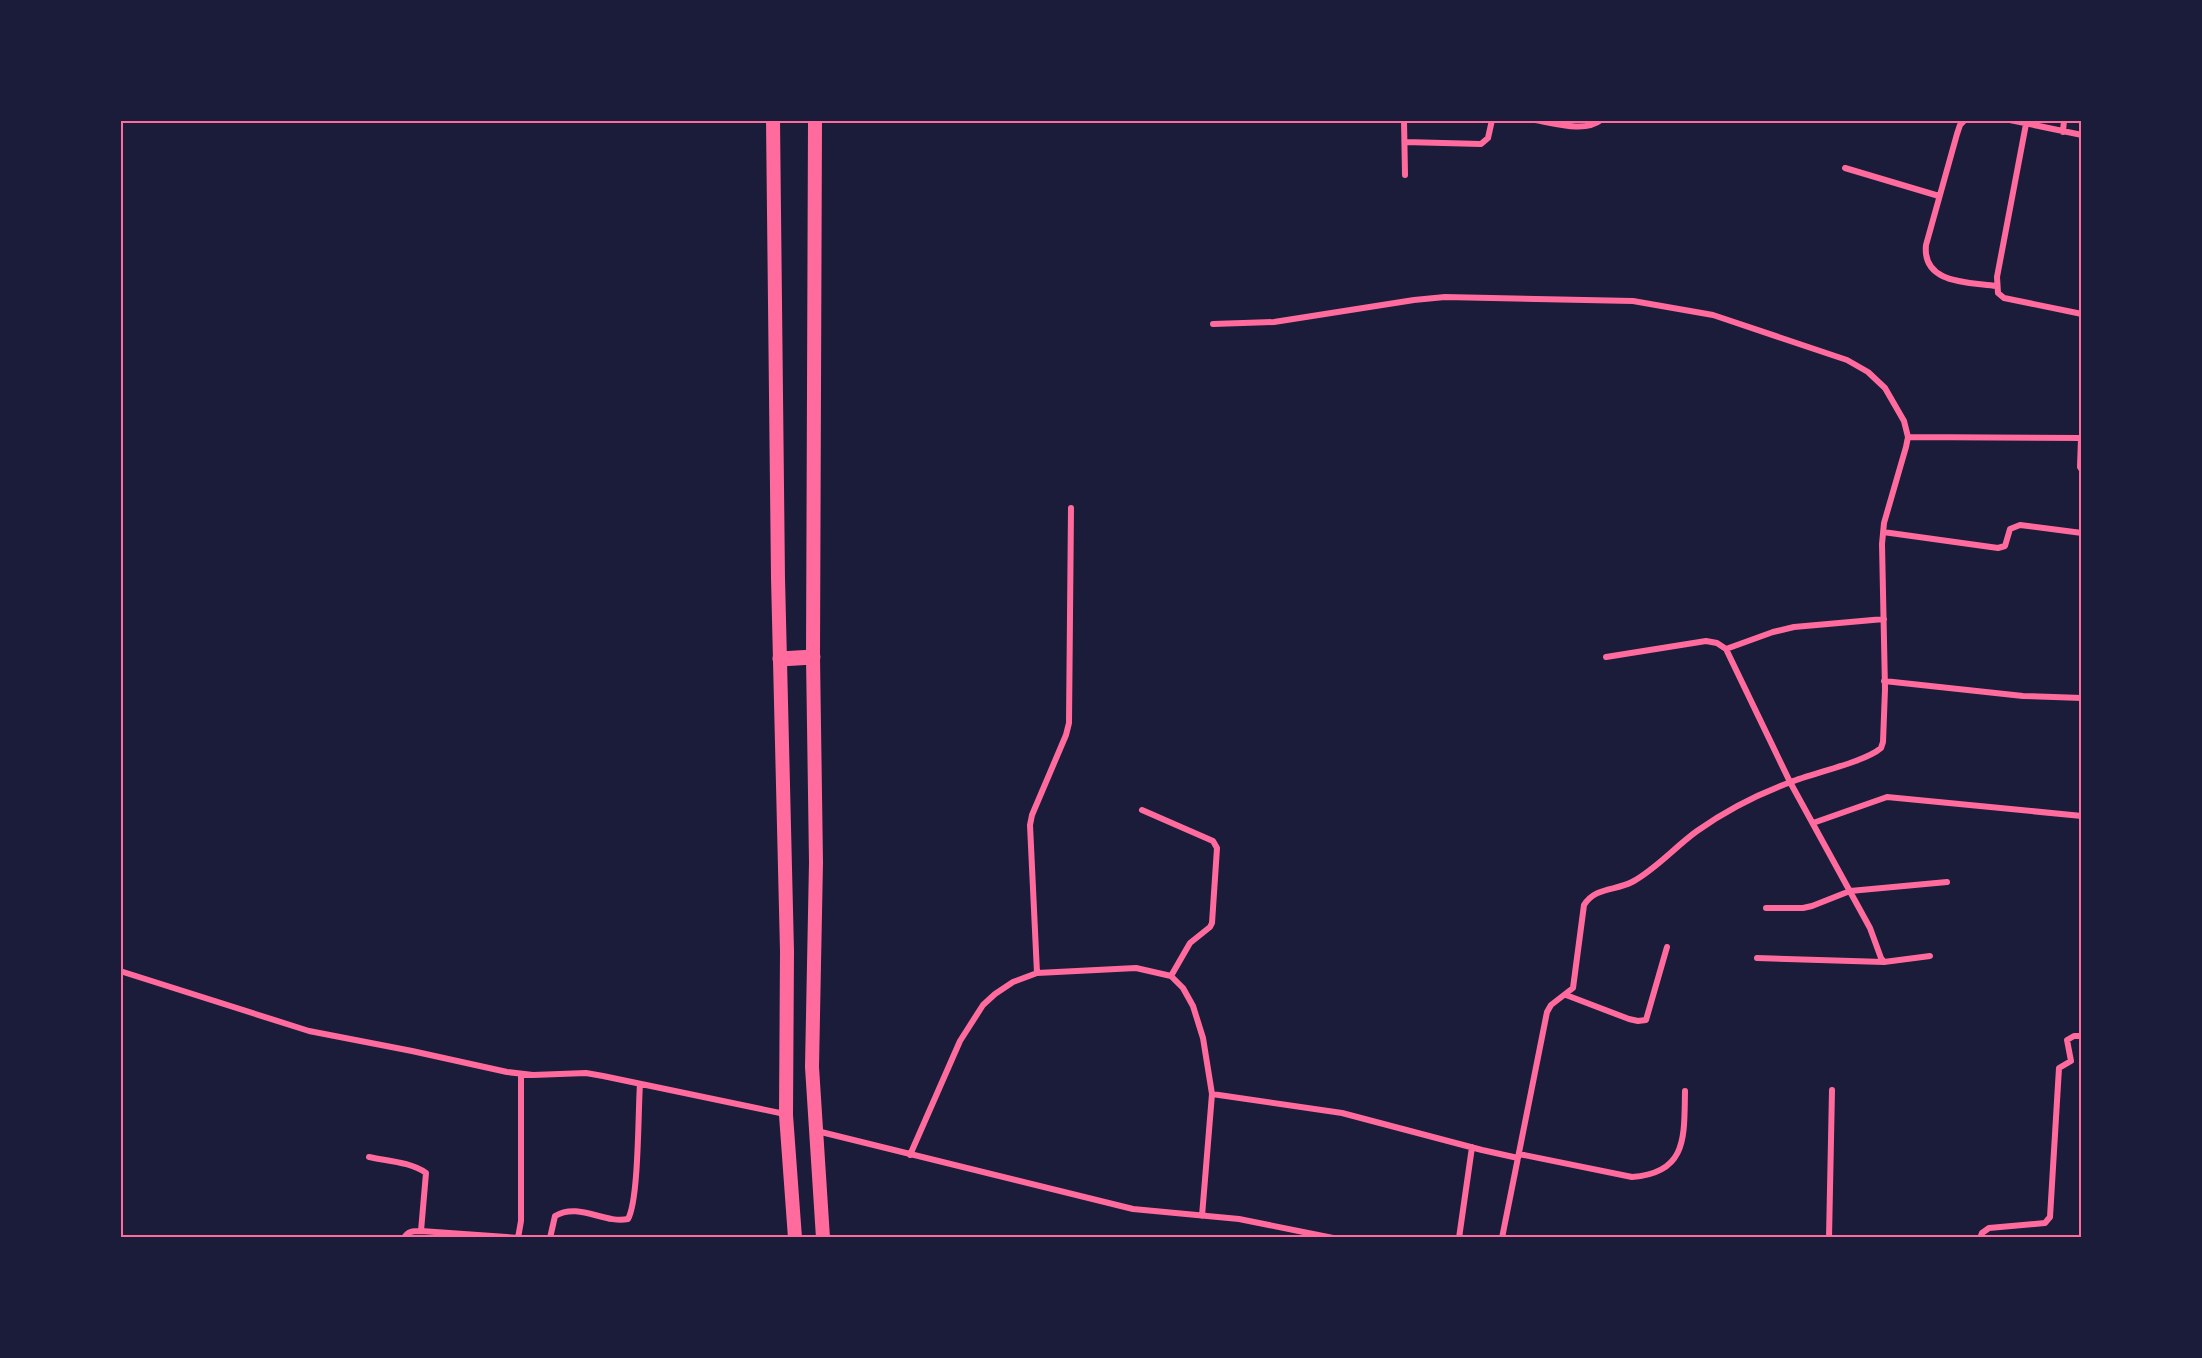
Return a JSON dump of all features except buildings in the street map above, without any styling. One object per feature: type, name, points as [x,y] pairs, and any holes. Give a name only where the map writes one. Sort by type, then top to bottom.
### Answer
[{"type":"highway","points":[[780,659],[813,657]]},
{"type":"main road","points":[[773,120],[780,659],[788,951],[786,1115],[795,1238]]},
{"type":"main road","points":[[815,120],[813,657],[816,862],[812,1067],[823,1238]]},
{"type":"street","points":[[1404,120],[1405,175]]},
{"type":"street","points":[[1405,142],[1481,144],[1488,138],[1492,120]]},
{"type":"street","points":[[1535,120],[1586,127],[1601,120]]},
{"type":"street","points":[[1965,120],[1960,125],[1939,196],[1925,255],[1932,270],[1944,278],[1996,286]]},
{"type":"street","points":[[2010,120],[2082,135]]},
{"type":"street","points":[[2063,132],[2064,120]]},
{"type":"street","points":[[2026,124],[1996,286],[1998,293],[2004,298],[2082,314]]},
{"type":"street","points":[[1845,168],[1939,196]]},
{"type":"street","points":[[1213,324],[1275,322],[1444,297],[1633,301],[1713,315],[1847,360],[1868,372],[1885,388],[1904,421],[1908,437],[1883,532],[1884,681],[1881,748],[1866,757],[1790,782],[1736,806],[1706,825],[1630,884],[1598,892],[1588,898],[1584,905],[1573,988],[1551,1005],[1547,1012],[1502,1238]]},
{"type":"street","points":[[1908,437],[2081,438],[2080,467],[2082,470]]},
{"type":"street","points":[[1037,973],[1030,825],[1069,723],[1071,508]]},
{"type":"street","points":[[1883,532],[1998,548],[2005,546],[2010,530],[2020,525],[2082,533]]},
{"type":"street","points":[[1725,649],[1794,627],[1884,619]]},
{"type":"street","points":[[1606,657],[1706,641],[1717,643],[1725,649],[1790,782],[1870,928],[1884,962]]},
{"type":"street","points":[[1884,681],[2023,696],[2082,698]]},
{"type":"street","points":[[1813,823],[1887,797],[2082,816]]},
{"type":"street","points":[[1142,810],[1213,841],[1217,848],[1212,922],[1206,931],[1190,943],[1171,976]]},
{"type":"street","points":[[1766,908],[1812,906],[1850,891],[1947,882]]},
{"type":"street","points":[[1566,995],[1629,1019],[1646,1020],[1667,947]]},
{"type":"street","points":[[1757,958],[1884,962],[1930,956]]},
{"type":"street","points":[[909,1155],[960,1041],[983,1005],[995,994],[1013,982],[1037,973],[1136,968],[1171,976],[1183,988],[1193,1006],[1207,1056],[1212,1094],[1202,1216]]},
{"type":"street","points":[[120,971],[309,1031],[521,1074],[586,1073],[786,1115]]},
{"type":"street","points":[[1980,1238],[1982,1233],[1989,1228],[2045,1223],[2050,1217],[2058,1071],[2062,1065],[2069,1063],[2071,1056],[2067,1040],[2074,1036],[2082,1036]]},
{"type":"street","points":[[404,1238],[406,1233],[421,1231],[518,1238],[521,1074]]},
{"type":"street","points":[[550,1238],[555,1216],[562,1212],[578,1211],[619,1220],[628,1219],[631,1214],[636,1172],[640,1084]]},
{"type":"street","points":[[1829,1238],[1832,1090]]},
{"type":"street","points":[[1212,1094],[1342,1113],[1472,1148],[1632,1177],[1648,1176],[1662,1171],[1675,1160],[1682,1146],[1685,1091]]},
{"type":"street","points":[[815,1131],[1133,1209],[1239,1219],[1333,1238]]},
{"type":"street","points":[[1459,1238],[1472,1148]]},
{"type":"street","points":[[369,1157],[410,1166],[426,1173],[421,1231]]}]
